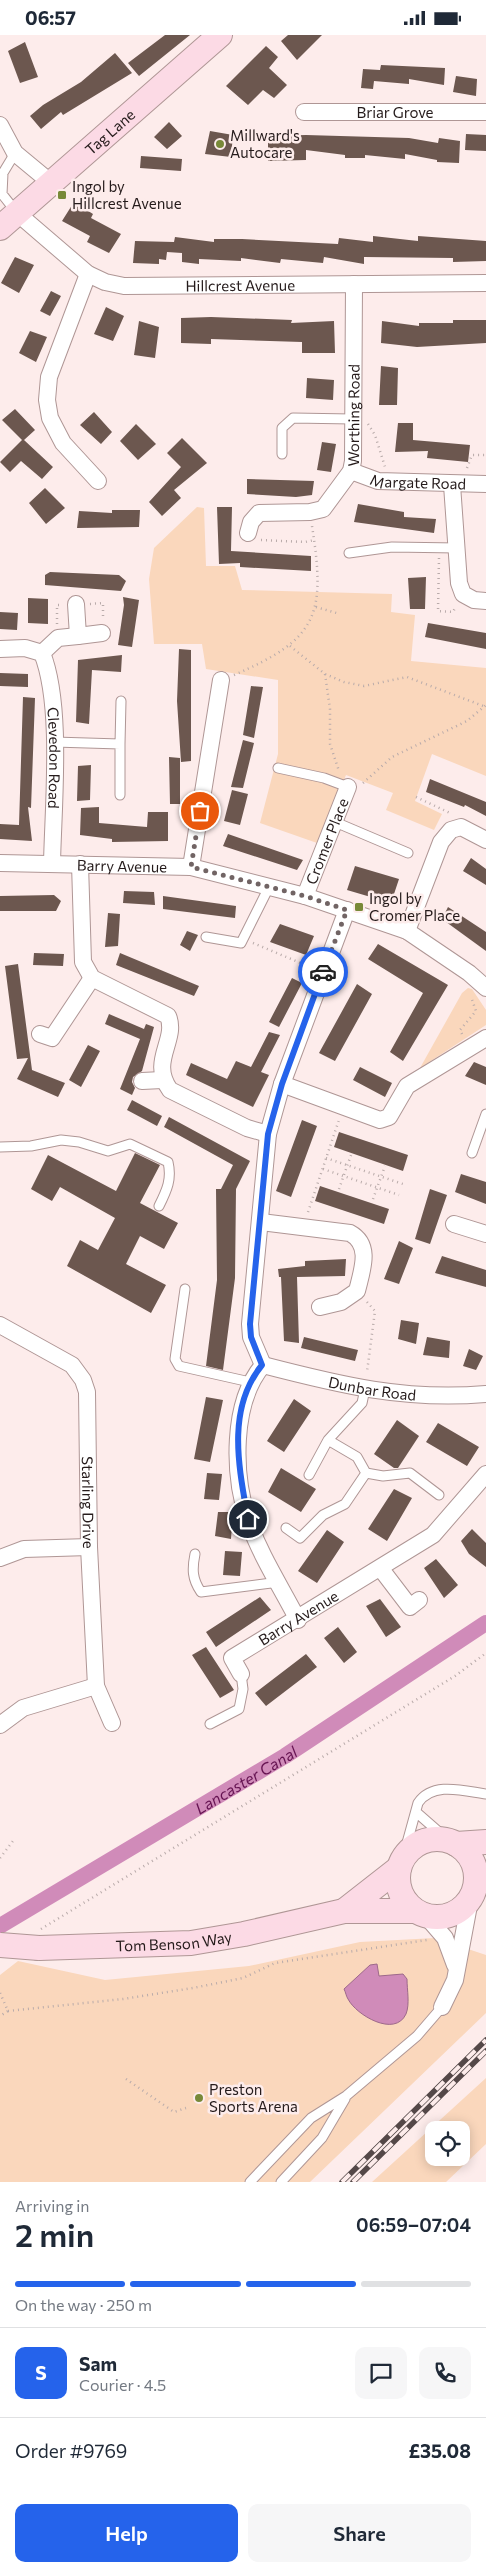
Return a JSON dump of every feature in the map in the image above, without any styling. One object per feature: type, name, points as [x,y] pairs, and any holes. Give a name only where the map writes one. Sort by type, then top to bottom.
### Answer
[{"type":"main road","name":"Tag Lane","points":[[9,221],[50,182],[220,35]]},
{"type":"main road","points":[[452,1842],[466,1852],[474,1863],[477,1888],[462,1910],[451,1916],[438,1918],[420,1914],[406,1903],[400,1892],[398,1880],[400,1864],[410,1850],[421,1842],[434,1839],[452,1842],[486,1842]]},
{"type":"main road","name":"Tom Benson Way","points":[[344,1911],[400,1864]]},
{"type":"main road","name":"Tom Benson Way","points":[[0,1945],[36,1940],[191,1943],[244,1934],[344,1911],[420,1914]]},
{"type":"street","name":"Briar Grove","points":[[304,112],[486,113]]},
{"type":"street","points":[[0,125],[15,153],[50,182]]},
{"type":"street","name":"Hillcrest Avenue","points":[[9,221],[88,274],[105,282],[124,286],[486,283]]},
{"type":"street","points":[[88,274],[49,377],[46,400],[50,417],[63,443],[98,481]]},
{"type":"street","name":"Worthing Road","points":[[248,533],[251,522],[259,513],[310,512],[324,509],[351,471],[353,461],[354,284]]},
{"type":"street","name":"Margate Road","points":[[351,471],[378,481],[486,484]]},
{"type":"street","points":[[457,484],[459,583],[463,594],[474,600],[486,601]]},
{"type":"street","points":[[76,604],[78,636]]},
{"type":"street","points":[[0,649],[24,648],[42,653],[58,638],[102,633]]},
{"type":"street","name":"Clevedon Road","points":[[42,653],[50,671],[54,742],[52,864]]},
{"type":"street","points":[[191,867],[221,680]]},
{"type":"street","name":"Cromer Place","points":[[305,896],[348,787]]},
{"type":"street","points":[[407,931],[441,842],[451,830],[461,827],[486,840]]},
{"type":"street","name":"Barry Avenue","points":[[0,863],[191,867],[305,896],[407,931],[468,973],[486,988]]},
{"type":"street","points":[[80,864],[83,961],[92,978],[168,1016],[170,1025],[161,1067],[162,1080],[170,1090],[247,1129],[268,1134]]},
{"type":"street","points":[[298,1620],[248,1519],[241,1481],[237,1440],[240,1418],[250,1382],[262,1365],[251,1337],[250,1324],[268,1134],[282,1084],[347,910]]},
{"type":"street","points":[[40,1034],[52,1038],[92,978]]},
{"type":"street","points":[[282,1084],[380,1120],[389,1117],[407,1086],[486,1038]]},
{"type":"street","points":[[142,1081],[162,1080]]},
{"type":"street","points":[[261,1222],[350,1233],[359,1238],[363,1245],[364,1255],[357,1291],[342,1302],[320,1307]]},
{"type":"street","points":[[454,1222],[486,1234]]},
{"type":"street","name":"Starling Drive","points":[[0,1325],[72,1365],[83,1380],[88,1407],[89,1547],[96,1686],[112,1723]]},
{"type":"street","name":"Dunbar Road","points":[[262,1365],[332,1383],[410,1396],[486,1394]]},
{"type":"street","name":"Barry Avenue","points":[[241,1674],[232,1659],[381,1569],[433,1535],[486,1473]]},
{"type":"street","points":[[0,1558],[24,1549],[89,1547]]},
{"type":"street","points":[[381,1569],[410,1607],[419,1600]]},
{"type":"street","points":[[0,1725],[23,1708],[96,1686]]},
{"type":"street","points":[[442,2007],[452,1989],[477,1888]]},
{"type":"street","points":[[420,1914],[446,1938],[456,1970]]},
{"type":"lane","points":[[9,221],[2,194],[3,173],[15,153]]},
{"type":"lane","points":[[282,454],[282,427],[293,419],[352,419]]},
{"type":"lane","points":[[349,553],[392,547],[457,548]]},
{"type":"lane","points":[[120,795],[121,701]]},
{"type":"lane","points":[[54,742],[120,743]]},
{"type":"lane","points":[[278,768],[324,778],[348,787]]},
{"type":"lane","points":[[335,821],[408,853]]},
{"type":"lane","points":[[206,937],[241,943],[269,887]]},
{"type":"lane","points":[[472,1153],[486,1114]]},
{"type":"lane","points":[[0,1147],[79,1141],[108,1151],[130,1144],[168,1162],[171,1174],[168,1188],[160,1206]]},
{"type":"lane","points":[[185,1289],[175,1359],[179,1366],[250,1382]]},
{"type":"lane","points":[[309,1475],[328,1440],[362,1403],[365,1389]]},
{"type":"lane","points":[[328,1440],[357,1457],[366,1473]]},
{"type":"lane","points":[[366,1473],[383,1476],[410,1473],[439,1495]]},
{"type":"lane","points":[[286,1528],[300,1537],[323,1515],[345,1503],[366,1473]]},
{"type":"lane","points":[[195,1554],[193,1567],[194,1582],[202,1592],[278,1582]]},
{"type":"lane","points":[[210,1724],[239,1709],[243,1689],[241,1674]]},
{"type":"lane","points":[[400,1864],[418,1803],[429,1793],[446,1788],[486,1794]]},
{"type":"lane","points":[[416,1813],[452,1842]]},
{"type":"lane","points":[[252,2181],[311,2118],[346,2097],[417,2036],[442,2007]]},
{"type":"lane","points":[[281,2182],[322,2138],[346,2097]]},
{"type":"path","points":[[352,419],[362,420],[372,427],[387,475],[402,481]]},
{"type":"path","points":[[457,484],[472,455],[486,455]]},
{"type":"path","points":[[221,680],[272,659],[290,646],[308,625],[316,607],[314,540],[310,512]]},
{"type":"path","points":[[248,533],[249,539],[305,542],[314,540]]},
{"type":"path","points":[[316,607],[340,614]]},
{"type":"path","points":[[290,646],[324,674],[344,682],[364,686],[407,677],[485,706],[467,721],[392,757],[377,768],[366,783],[348,787],[336,765],[330,744],[330,709],[324,674]]},
{"type":"path","points":[[416,797],[455,815],[461,827]]},
{"type":"path","points":[[244,939],[323,973]]},
{"type":"path","points":[[466,1050],[460,1030],[476,1011],[468,989],[468,973]]},
{"type":"path","points":[[303,1227],[344,1107]]},
{"type":"path","points":[[339,1189],[350,1155]]},
{"type":"path","points":[[326,1158],[404,1184]]},
{"type":"path","points":[[373,1199],[386,1166]]},
{"type":"path","points":[[323,1169],[399,1195]]},
{"type":"path","points":[[357,1291],[375,1311],[365,1389]]},
{"type":"path","points":[[36,1940],[455,1676],[486,1653]]},
{"type":"path","points":[[0,1859],[13,1841]]},
{"type":"path","points":[[0,2016],[8,2011],[123,1999],[193,1989],[243,1978],[274,1963],[446,1938]]},
{"type":"path","points":[[0,1993],[8,2011]]},
{"type":"path","points":[[126,2079],[166,2109],[174,2112],[186,2108]]},
{"type":"shaded area","points":[[197,507],[204,508],[206,566],[235,566],[242,590],[392,594],[391,612],[415,615],[411,661],[486,668],[486,776],[432,754],[415,801],[442,814],[434,830],[386,810],[393,793],[346,775],[317,843],[260,823],[278,754],[278,680],[206,669],[202,644],[154,644],[149,579],[154,548]]},
{"type":"shaded area","points":[[468,988],[472,989],[486,1010],[486,1025],[420,1068],[462,993]]},
{"type":"shaded area","name":"Preston Sports Arena","points":[[435,1938],[486,1955],[486,2013],[310,2182],[0,2182],[0,1975],[18,1961],[105,1980],[249,1966],[360,1942]]},
{"type":"shaded area","points":[[377,1964],[379,1976],[403,1974],[407,1979],[408,2001],[406,2014],[401,2021],[393,2024],[376,2022],[367,2017],[352,2005],[344,1989],[370,1965]]},
{"type":"shaded area","points":[[486,2078],[486,2144],[470,2159],[470,2121],[439,2121]]},
{"type":"shaded area","points":[[425,2134],[425,2166],[463,2166],[446,2182],[372,2182]]},
{"type":"building","points":[[165,35],[190,35],[139,76],[128,63]]},
{"type":"building","points":[[288,35],[322,35],[297,60],[281,41]]},
{"type":"building","points":[[25,42],[38,77],[20,83],[8,51]]},
{"type":"building","points":[[266,46],[278,57],[269,68],[287,85],[274,98],[263,90],[248,105],[226,86]]},
{"type":"building","points":[[115,53],[132,73],[63,115],[61,112],[41,129],[30,116],[43,105],[81,82]]},
{"type":"building","points":[[381,65],[445,68],[444,85],[409,79],[409,84],[374,81],[373,89],[361,88],[363,69],[380,70]]},
{"type":"building","points":[[456,76],[477,79],[476,96],[453,92]]},
{"type":"building","points":[[169,122],[182,136],[167,149],[154,137]]},
{"type":"building","name":"Millward's Autocare","points":[[210,131],[233,135],[231,157],[205,154]]},
{"type":"building","points":[[466,134],[486,135],[486,151],[465,150]]},
{"type":"building","points":[[306,135],[409,138],[438,143],[439,138],[460,141],[459,163],[437,162],[437,160],[405,154],[405,159],[365,155],[365,158],[345,158],[345,155],[306,150],[306,160],[268,161],[268,136]]},
{"type":"building","points":[[141,156],[182,159],[181,171],[140,168]]},
{"type":"building","points":[[74,202],[93,214],[91,218],[121,234],[109,253],[87,242],[90,236],[62,221]]},
{"type":"building","points":[[373,236],[418,241],[418,236],[486,241],[486,261],[453,262],[453,258],[364,257],[364,264],[324,257],[323,263],[281,259],[280,263],[241,258],[241,261],[199,259],[199,264],[182,262],[182,253],[167,252],[166,260],[159,259],[159,264],[133,263],[135,241],[174,242],[175,237],[214,242],[214,239],[242,239],[338,244],[339,238],[373,242]]},
{"type":"building","points":[[15,257],[34,265],[19,293],[1,283]]},
{"type":"building","points":[[51,291],[61,296],[50,316],[40,311]]},
{"type":"building","points":[[106,307],[124,316],[113,341],[94,334]]},
{"type":"building","points":[[211,317],[292,320],[291,323],[334,321],[335,353],[302,353],[302,342],[211,339],[211,344],[181,343],[181,318]]},
{"type":"building","points":[[453,320],[486,320],[486,343],[417,347],[381,343],[382,321],[419,326],[419,323],[453,323]]},
{"type":"building","points":[[139,321],[159,327],[155,358],[134,355]]},
{"type":"building","points":[[30,331],[47,337],[36,362],[19,353]]},
{"type":"building","points":[[381,366],[398,368],[397,405],[379,405]]},
{"type":"building","points":[[307,378],[334,380],[333,400],[306,398]]},
{"type":"building","points":[[15,409],[35,430],[24,440],[53,467],[42,479],[21,461],[10,472],[0,462],[22,440],[2,420]]},
{"type":"building","points":[[94,412],[112,432],[101,444],[80,425]]},
{"type":"building","points":[[398,423],[413,423],[413,440],[470,445],[468,462],[427,458],[428,451],[395,452]]},
{"type":"building","points":[[136,424],[156,444],[138,460],[120,441]]},
{"type":"building","points":[[182,438],[207,463],[174,490],[181,498],[162,516],[149,502],[181,467],[167,453]]},
{"type":"building","points":[[322,442],[336,444],[331,472],[317,470]]},
{"type":"building","points":[[247,479],[314,481],[312,495],[296,497],[247,494]]},
{"type":"building","points":[[45,488],[65,508],[46,524],[29,503]]},
{"type":"building","points":[[358,504],[404,512],[404,517],[436,519],[434,533],[354,522]]},
{"type":"building","points":[[217,507],[232,507],[231,551],[311,556],[311,571],[240,567],[240,563],[219,564]]},
{"type":"building","points":[[112,510],[140,510],[139,527],[77,528],[79,511],[112,513]]},
{"type":"building","points":[[50,572],[119,575],[126,581],[121,591],[45,585],[45,575]]},
{"type":"building","points":[[426,577],[425,609],[410,609],[408,578]]},
{"type":"building","points":[[123,597],[139,600],[132,647],[118,645],[124,605]]},
{"type":"building","points":[[28,598],[48,599],[48,624],[28,623]]},
{"type":"building","points":[[0,612],[18,613],[17,630],[0,629]]},
{"type":"building","points":[[428,623],[486,633],[486,649],[425,637]]},
{"type":"building","points":[[179,649],[191,650],[191,761],[181,762],[177,701]]},
{"type":"building","points":[[122,655],[121,672],[92,670],[89,724],[76,722],[78,660]]},
{"type":"building","points":[[0,673],[28,674],[28,687],[0,686]]},
{"type":"building","points":[[251,686],[263,687],[254,738],[243,735]]},
{"type":"building","points":[[23,697],[35,698],[31,808],[28,807],[32,841],[0,839],[0,824],[19,825]]},
{"type":"building","points":[[243,740],[254,743],[243,788],[231,787]]},
{"type":"building","points":[[169,757],[180,758],[180,804],[170,804]]},
{"type":"building","points":[[91,765],[90,800],[77,801],[78,766]]},
{"type":"building","points":[[430,779],[486,802],[486,816],[465,805],[464,807],[426,792]]},
{"type":"building","points":[[232,790],[248,794],[240,825],[224,821]]},
{"type":"building","points":[[99,807],[99,823],[147,827],[148,812],[168,812],[168,841],[112,842],[112,839],[80,835],[81,808]]},
{"type":"building","points":[[228,834],[303,860],[297,870],[223,846]]},
{"type":"building","points":[[471,858],[486,869],[486,885],[463,871]]},
{"type":"building","points":[[355,866],[399,879],[391,903],[347,890]]},
{"type":"building","points":[[124,891],[154,892],[155,905],[123,903]]},
{"type":"building","points":[[54,895],[61,901],[56,911],[0,911],[0,896]]},
{"type":"building","points":[[163,896],[236,906],[235,918],[163,909]]},
{"type":"building","points":[[448,907],[486,932],[486,951],[442,919]]},
{"type":"building","points":[[108,913],[120,914],[118,946],[105,947]]},
{"type":"building","points":[[280,924],[314,936],[306,955],[270,942]]},
{"type":"building","points":[[187,931],[198,935],[190,951],[180,945]]},
{"type":"building","points":[[378,944],[448,985],[403,1061],[390,1052],[423,993],[368,959]]},
{"type":"building","points":[[34,953],[64,954],[63,966],[33,965]]},
{"type":"building","points":[[120,953],[199,986],[194,996],[116,965]]},
{"type":"building","points":[[18,964],[32,1070],[65,1083],[58,1097],[17,1079],[28,1058],[17,1059],[5,966]]},
{"type":"building","points":[[292,978],[302,983],[279,1027],[269,1022]]},
{"type":"building","points":[[357,984],[372,994],[335,1061],[319,1053]]},
{"type":"building","points":[[109,1014],[144,1029],[146,1024],[154,1027],[142,1071],[133,1077],[132,1082],[135,1088],[132,1095],[120,1089],[140,1039],[105,1024]]},
{"type":"building","points":[[269,1032],[280,1035],[261,1072],[269,1075],[253,1107],[186,1075],[191,1063],[227,1079],[236,1061],[251,1067]]},
{"type":"building","points":[[88,1045],[100,1051],[81,1087],[69,1080]]},
{"type":"building","points":[[474,1062],[486,1067],[486,1085],[465,1076]]},
{"type":"building","points":[[360,1067],[392,1083],[385,1097],[353,1080]]},
{"type":"building","points":[[132,1100],[162,1116],[157,1126],[127,1110]]},
{"type":"building","points":[[169,1117],[250,1161],[236,1189],[235,1278],[223,1370],[206,1366],[217,1280],[216,1189],[221,1189],[233,1165],[164,1127]]},
{"type":"building","points":[[302,1120],[317,1126],[291,1197],[276,1191]]},
{"type":"building","points":[[339,1132],[408,1155],[403,1171],[334,1147]]},
{"type":"building","points":[[135,1153],[160,1165],[140,1203],[178,1223],[164,1249],[140,1236],[126,1264],[166,1285],[151,1313],[67,1266],[80,1240],[98,1250],[115,1218],[60,1187],[52,1201],[31,1189],[48,1155],[116,1191]]},
{"type":"building","points":[[461,1174],[486,1182],[486,1204],[455,1192]]},
{"type":"building","points":[[320,1186],[389,1209],[384,1224],[315,1201]]},
{"type":"building","points":[[430,1189],[447,1195],[430,1244],[415,1239]]},
{"type":"building","points":[[399,1241],[413,1248],[399,1284],[384,1279]]},
{"type":"building","points":[[442,1256],[486,1270],[486,1287],[435,1273]]},
{"type":"building","points":[[346,1259],[345,1276],[297,1277],[299,1343],[284,1341],[281,1277],[279,1277],[278,1269],[305,1266],[305,1261]]},
{"type":"building","points":[[401,1320],[419,1323],[416,1344],[398,1339]]},
{"type":"building","points":[[304,1337],[358,1350],[355,1361],[301,1348]]},
{"type":"building","points":[[427,1337],[450,1341],[449,1358],[423,1355]]},
{"type":"building","points":[[469,1349],[483,1356],[476,1370],[463,1366]]},
{"type":"building","points":[[206,1397],[223,1400],[210,1462],[194,1459]]},
{"type":"building","points":[[294,1399],[311,1411],[284,1452],[267,1441]]},
{"type":"building","points":[[397,1420],[419,1436],[398,1468],[394,1468],[374,1454]]},
{"type":"building","points":[[438,1423],[479,1447],[467,1466],[426,1442]]},
{"type":"building","points":[[281,1468],[316,1489],[301,1512],[268,1492]]},
{"type":"building","points":[[207,1473],[222,1474],[219,1500],[204,1499]]},
{"type":"building","points":[[394,1489],[412,1498],[387,1541],[368,1529]]},
{"type":"building","points":[[218,1512],[233,1512],[231,1539],[215,1536]]},
{"type":"building","points":[[472,1529],[486,1543],[486,1567],[469,1554],[461,1541]]},
{"type":"building","points":[[327,1530],[344,1542],[317,1583],[298,1571]]},
{"type":"building","points":[[225,1551],[242,1552],[240,1576],[223,1575]]},
{"type":"building","points":[[436,1559],[458,1585],[444,1598],[424,1568]]},
{"type":"building","points":[[260,1597],[271,1610],[216,1647],[206,1632]]},
{"type":"building","points":[[380,1599],[401,1627],[386,1637],[366,1606]]},
{"type":"building","points":[[338,1627],[357,1652],[344,1663],[324,1638]]},
{"type":"building","points":[[206,1647],[234,1690],[220,1698],[192,1655]]},
{"type":"building","points":[[306,1654],[317,1667],[266,1706],[255,1693]]},
{"type":"waterway","name":"Lancaster Canal","points":[[0,1926],[285,1756],[486,1623]]},
{"type":"railway","points":[[342,2182],[486,2040]]},
{"type":"railway","points":[[353,2182],[486,2051]]},
{"type":"way so far","points":[[200,811],[191,867],[305,896],[347,910],[323,972]]},
{"type":"place","name":"Millward's Autocare","points":[[220,144]]},
{"type":"place","name":"Ingol by Hillcrest Avenue","points":[[62,195]]},
{"type":"place","name":"Ingol by Cromer Place","points":[[359,907]]},
{"type":"place","name":"Preston Sports Arena","points":[[199,2098]]},
{"type":"route","points":[[248,1519],[241,1481],[237,1440],[240,1418],[248,1387],[262,1365],[251,1337],[250,1324],[268,1134],[282,1084],[323,972]]}]
